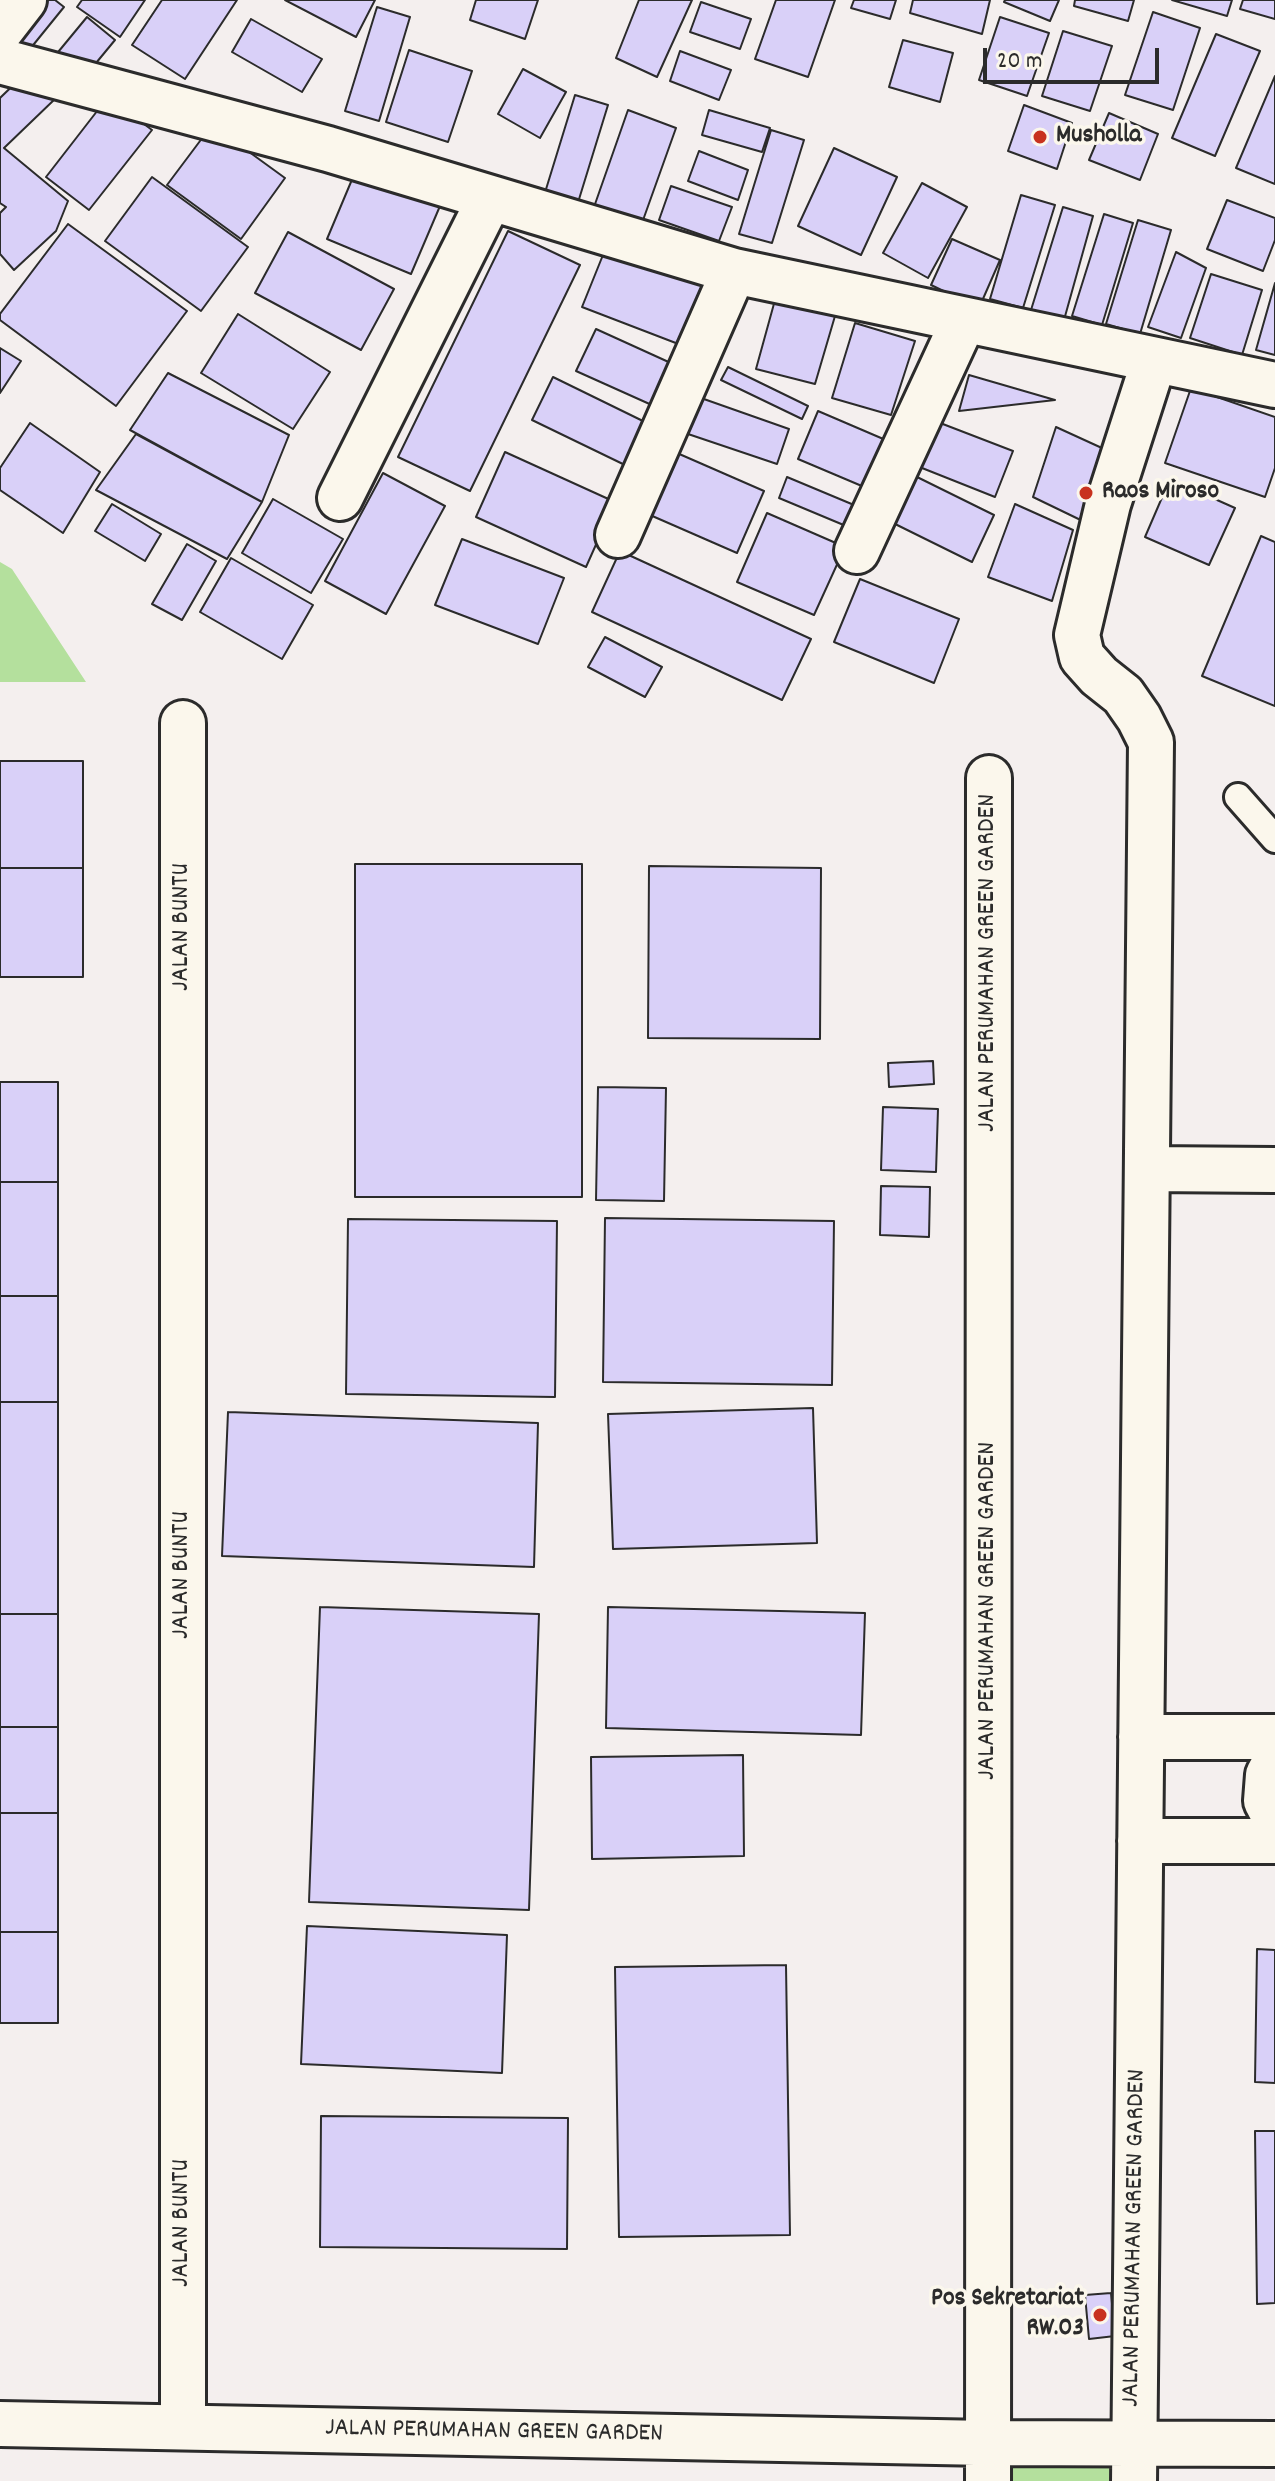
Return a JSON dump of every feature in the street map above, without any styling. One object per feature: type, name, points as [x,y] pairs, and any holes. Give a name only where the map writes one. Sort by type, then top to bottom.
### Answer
[{"type":"street","points":[[0,31],[24,0]]},
{"type":"street","points":[[0,61],[328,149],[734,271],[1275,385]]},
{"type":"street","points":[[340,498],[490,198]]},
{"type":"street","points":[[618,535],[734,271]]},
{"type":"street","points":[[857,551],[964,320]]},
{"type":"street","name":"JALAN PERUMAHAN GREEN GARDEN","points":[[1134,2462],[1151,742],[1123,695],[1082,657],[1077,635],[1108,504],[1154,361]]},
{"type":"street","name":"JALAN BUNTU","points":[[183,723],[183,2427]]},
{"type":"street","name":"JALAN PERUMAHAN GREEN GARDEN","points":[[988,2462],[989,778]]},
{"type":"street","points":[[1147,1169],[1275,1170]]},
{"type":"street","points":[[1141,1737],[1275,1737]]},
{"type":"street","points":[[1275,1762],[1268,1775],[1266,1801],[1275,1818]]},
{"type":"street","points":[[1140,1841],[1275,1841]]},
{"type":"street","name":"JALAN PERUMAHAN GREEN GARDEN","points":[[0,2424],[183,2427],[988,2462],[1134,2462],[1275,2444]]},
{"type":"lane","points":[[1238,797],[1275,839]]},
{"type":"green space","points":[[0,562],[12,569],[86,682],[0,682]]},
{"type":"green space","points":[[1112,2459],[1112,2481],[997,2481],[997,2461]]},
{"type":"building","points":[[40,0],[55,0],[64,7],[17,65],[0,51]]},
{"type":"building","points":[[82,0],[145,0],[120,37],[77,7]]},
{"type":"building","points":[[162,0],[237,0],[185,79],[132,45]]},
{"type":"building","points":[[285,0],[375,0],[356,37]]},
{"type":"building","points":[[476,0],[538,0],[525,39],[470,20]]},
{"type":"building","points":[[639,0],[692,0],[657,77],[616,58]]},
{"type":"building","points":[[776,0],[835,0],[808,77],[755,59]]},
{"type":"building","points":[[854,0],[896,0],[890,19],[851,8]]},
{"type":"building","points":[[913,0],[990,0],[982,34],[910,13]]},
{"type":"building","points":[[1005,0],[1059,0],[1050,21]]},
{"type":"building","points":[[1075,0],[1134,0],[1128,21],[1074,6]]},
{"type":"building","points":[[1172,0],[1232,0],[1227,16]]},
{"type":"building","points":[[1243,0],[1275,0],[1275,19],[1240,9]]},
{"type":"building","points":[[701,2],[751,19],[740,49],[690,32]]},
{"type":"building","points":[[377,7],[410,17],[379,121],[345,111]]},
{"type":"building","points":[[1153,12],[1200,28],[1173,110],[1125,95]]},
{"type":"building","points":[[87,17],[115,40],[82,80],[54,57]]},
{"type":"building","points":[[1000,17],[1049,33],[1027,96],[979,80]]},
{"type":"building","points":[[251,19],[322,59],[302,92],[232,52]]},
{"type":"building","points":[[1063,31],[1112,46],[1090,111],[1042,96]]},
{"type":"building","points":[[1216,34],[1260,51],[1215,156],[1172,138]]},
{"type":"building","points":[[903,40],[953,53],[940,102],[889,87]]},
{"type":"building","points":[[409,50],[472,71],[448,142],[386,122]]},
{"type":"building","points":[[680,51],[731,70],[719,100],[670,81]]},
{"type":"building","points":[[523,69],[566,92],[540,138],[498,114]]},
{"type":"building","points":[[29,70],[56,98],[4,148],[68,201],[56,231],[14,270],[0,254],[0,213],[6,207],[0,203],[0,98]]},
{"type":"building","points":[[1275,76],[1275,184],[1236,168]]},
{"type":"building","points":[[575,95],[608,105],[576,209],[543,199]]},
{"type":"building","points":[[108,97],[152,130],[89,210],[46,177]]},
{"type":"building","name":"Musholla","points":[[1024,105],[1072,123],[1057,169],[1008,151]]},
{"type":"building","points":[[628,110],[676,128],[642,223],[594,207]]},
{"type":"building","points":[[709,110],[770,128],[762,152],[702,135]]},
{"type":"building","points":[[1109,113],[1158,134],[1140,180],[1089,160]]},
{"type":"building","points":[[212,125],[285,178],[241,239],[167,185]]},
{"type":"building","points":[[771,130],[804,140],[772,243],[739,234]]},
{"type":"building","points":[[834,148],[897,177],[861,255],[798,226]]},
{"type":"building","points":[[699,151],[748,170],[738,200],[688,181]]},
{"type":"building","points":[[356,170],[440,206],[411,274],[327,239]]},
{"type":"building","points":[[152,177],[248,247],[201,311],[105,241]]},
{"type":"building","points":[[922,183],[967,207],[928,278],[883,253]]},
{"type":"building","points":[[671,186],[732,207],[719,241],[659,220]]},
{"type":"building","points":[[1021,195],[1055,205],[1023,308],[990,299]]},
{"type":"building","points":[[1227,200],[1275,218],[1275,240],[1263,271],[1207,249]]},
{"type":"building","points":[[1063,207],[1093,216],[1064,320],[1031,310]]},
{"type":"building","points":[[1104,214],[1133,223],[1102,325],[1072,316]]},
{"type":"building","points":[[1138,220],[1171,230],[1140,334],[1106,324]]},
{"type":"building","points":[[68,224],[187,311],[116,406],[0,320],[0,314]]},
{"type":"building","points":[[508,231],[580,265],[470,491],[398,457]]},
{"type":"building","points":[[288,232],[394,289],[361,350],[255,293]]},
{"type":"building","points":[[952,239],[1000,260],[979,308],[931,285]]},
{"type":"building","points":[[607,245],[706,284],[681,345],[582,307]]},
{"type":"building","points":[[1176,252],[1206,268],[1181,338],[1148,327]]},
{"type":"building","points":[[1211,274],[1262,290],[1242,355],[1190,338]]},
{"type":"building","points":[[1275,283],[1275,355],[1256,350]]},
{"type":"building","points":[[775,300],[835,316],[815,384],[756,369]]},
{"type":"building","points":[[238,314],[330,372],[293,429],[201,373]]},
{"type":"building","points":[[855,323],[915,341],[891,415],[832,398]]},
{"type":"building","points":[[596,329],[673,364],[654,406],[576,371]]},
{"type":"building","points":[[0,348],[21,361],[0,393]]},
{"type":"building","points":[[728,367],[808,406],[802,419],[721,380]]},
{"type":"building","points":[[168,373],[289,435],[262,502],[130,430]]},
{"type":"building","points":[[969,375],[1055,400],[959,411]]},
{"type":"building","points":[[553,377],[647,423],[627,466],[532,420]]},
{"type":"building","points":[[1191,388],[1275,417],[1275,468],[1265,497],[1165,463]]},
{"type":"building","points":[[701,398],[789,429],[777,464],[688,434]]},
{"type":"building","points":[[818,411],[895,444],[876,492],[798,459]]},
{"type":"building","points":[[935,421],[1013,451],[995,497],[917,466]]},
{"type":"building","points":[[30,423],[100,472],[63,533],[0,490],[0,468]]},
{"type":"building","points":[[1056,427],[1115,454],[1093,526],[1033,497]]},
{"type":"building","points":[[136,434],[262,502],[227,559],[96,490]]},
{"type":"building","points":[[505,452],[615,502],[586,567],[476,517]]},
{"type":"building","points":[[677,453],[764,491],[737,553],[650,515]]},
{"type":"building","points":[[383,473],[445,506],[386,614],[325,581]]},
{"type":"building","points":[[913,475],[994,515],[972,562],[889,521]]},
{"type":"building","points":[[787,477],[854,505],[846,526],[779,498]]},
{"type":"building","points":[[1170,479],[1235,508],[1209,565],[1145,537]]},
{"type":"building","points":[[273,499],[343,539],[311,593],[242,553]]},
{"type":"building","points":[[112,504],[161,534],[145,561],[95,531]]},
{"type":"building","points":[[1015,504],[1073,530],[1052,601],[988,577]]},
{"type":"building","points":[[767,513],[845,547],[814,615],[737,582]]},
{"type":"building","points":[[1261,536],[1275,542],[1275,706],[1202,676]]},
{"type":"building","points":[[462,539],[564,578],[538,644],[435,605]]},
{"type":"building","points":[[187,544],[216,561],[182,620],[152,604]]},
{"type":"building","points":[[620,551],[811,639],[782,700],[592,612]]},
{"type":"building","points":[[231,558],[313,605],[282,659],[200,612]]},
{"type":"building","points":[[860,579],[959,619],[934,683],[834,642]]},
{"type":"building","points":[[605,637],[662,667],[645,697],[588,667]]},
{"type":"building","points":[[0,761],[83,761],[83,868],[0,868]]},
{"type":"building","points":[[355,864],[582,864],[582,1197],[355,1197]]},
{"type":"building","points":[[649,866],[821,868],[820,1039],[648,1038]]},
{"type":"building","points":[[0,868],[83,868],[83,977],[0,977]]},
{"type":"building","points":[[933,1061],[934,1084],[889,1087],[888,1063]]},
{"type":"building","points":[[0,1082],[58,1082],[58,1182],[0,1182]]},
{"type":"building","points":[[598,1087],[666,1088],[664,1201],[596,1200]]},
{"type":"building","points":[[883,1107],[938,1109],[936,1172],[881,1170]]},
{"type":"building","points":[[0,1182],[58,1182],[58,1296],[0,1296]]},
{"type":"building","points":[[881,1186],[930,1187],[929,1237],[880,1235]]},
{"type":"building","points":[[605,1218],[834,1221],[832,1385],[603,1382]]},
{"type":"building","points":[[348,1219],[557,1221],[555,1397],[346,1394]]},
{"type":"building","points":[[0,1296],[58,1296],[58,1402],[0,1402]]},
{"type":"building","points":[[0,1402],[58,1402],[58,1614],[0,1614]]},
{"type":"building","points":[[813,1408],[817,1543],[613,1549],[608,1414]]},
{"type":"building","points":[[228,1412],[538,1423],[534,1567],[222,1556]]},
{"type":"building","points":[[320,1607],[539,1614],[529,1910],[309,1902]]},
{"type":"building","points":[[608,1607],[865,1613],[861,1735],[606,1728]]},
{"type":"building","points":[[0,1614],[58,1614],[58,1727],[0,1727]]},
{"type":"building","points":[[0,1727],[58,1727],[58,1813],[0,1813]]},
{"type":"building","points":[[743,1755],[744,1856],[592,1859],[591,1757]]},
{"type":"building","points":[[0,1813],[58,1813],[58,1932],[0,1932]]},
{"type":"building","points":[[307,1926],[507,1935],[502,2073],[301,2064]]},
{"type":"building","points":[[0,1932],[58,1932],[58,2023],[0,2023]]},
{"type":"building","points":[[1257,1949],[1275,1950],[1275,2083],[1255,2082]]},
{"type":"building","points":[[786,1965],[790,2235],[619,2237],[615,1967]]},
{"type":"building","points":[[321,2116],[568,2118],[567,2249],[320,2247]]},
{"type":"building","points":[[1255,2131],[1275,2131],[1275,2303],[1257,2304]]},
{"type":"building","name":"Pos Sekretariat RW.03","points":[[1111,2293],[1115,2336],[1089,2339],[1085,2295]]},
{"type":"place","name":"Musholla","points":[[1040,137]]},
{"type":"place","name":"Raos Miroso","points":[[1086,493]]},
{"type":"place","name":"Pos Sekretariat RW.03","points":[[1100,2315]]}]
